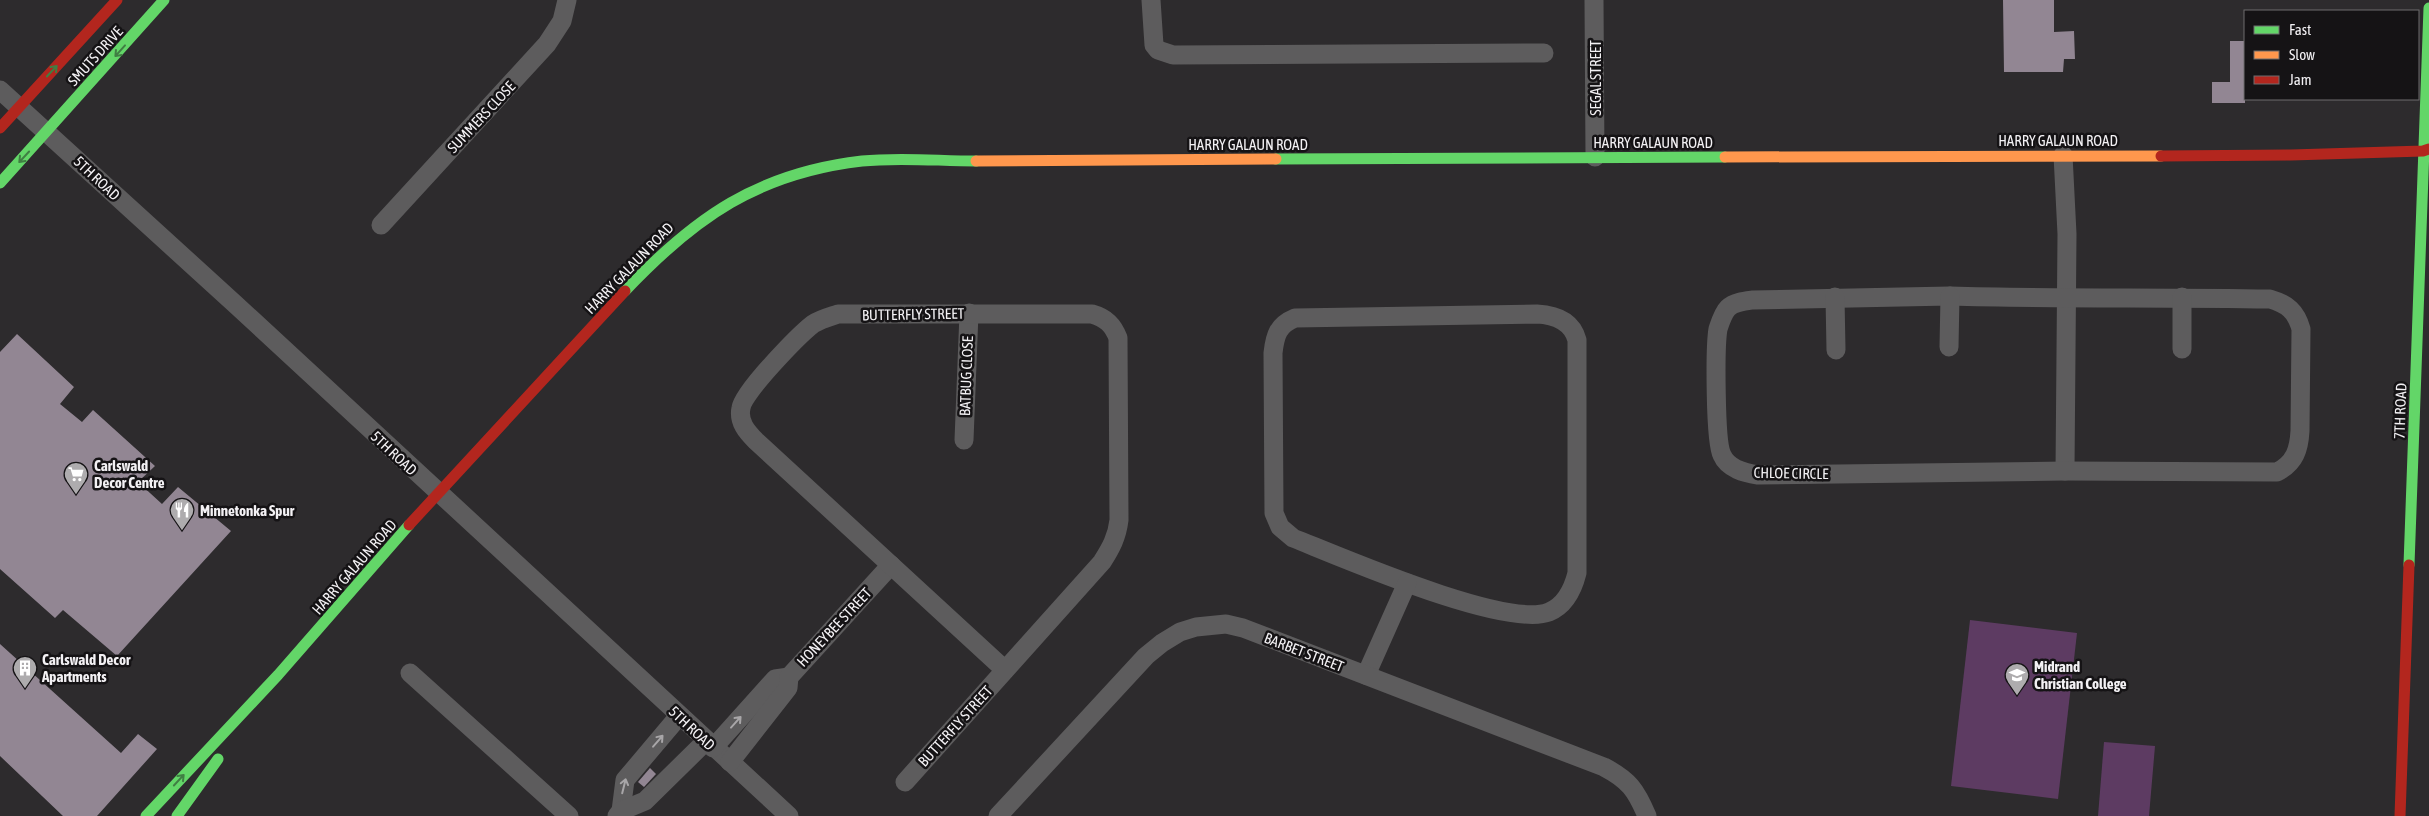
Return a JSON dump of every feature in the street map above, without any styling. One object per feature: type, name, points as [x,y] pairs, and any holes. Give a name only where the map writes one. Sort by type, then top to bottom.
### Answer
[{"type":"main road","name":"SMUTS DRIVE","points":[[0,128],[117,0]]},
{"type":"main road","name":"SMUTS DRIVE","points":[[0,183],[164,0]]},
{"type":"main road","name":"7TH ROAD","points":[[2400,816],[2426,150],[2429,8]]},
{"type":"main road","name":"HARRY GALAUN ROAD","points":[[146,816],[278,676],[437,493],[659,255],[682,233],[732,199],[811,168],[864,161],[2291,155],[2426,150]]},
{"type":"main road","name":"HARRY GALAUN ROAD","points":[[177,816],[278,676]]},
{"type":"street","name":"SUMMERS CLOSE","points":[[381,225],[547,44],[562,21],[568,0]]},
{"type":"street","points":[[1151,0],[1154,45],[1158,50],[1173,55],[1544,53]]},
{"type":"street","name":"SEGAL STREET","points":[[1594,0],[1595,157]]},
{"type":"street","name":"5TH ROAD","points":[[0,90],[789,816]]},
{"type":"street","points":[[2063,155],[2066,299],[2065,471]]},
{"type":"street","points":[[1949,347],[1950,296]]},
{"type":"street","name":"CHLOE CIRCLE","points":[[1950,296],[2066,299],[2182,297],[2270,299],[2282,303],[2291,309],[2298,318],[2301,329],[2300,445],[2287,467],[2278,472],[2065,471],[1758,475],[1744,472],[1722,458],[1717,433],[1718,331],[1728,308],[1738,303],[1753,300],[1950,296]]},
{"type":"street","points":[[1835,297],[1836,350]]},
{"type":"street","points":[[2182,297],[2182,349]]},
{"type":"street","name":"BATBUG CLOSE","points":[[964,440],[969,313]]},
{"type":"street","name":"BUTTERFLY STREET","points":[[905,782],[1102,562],[1117,535],[1120,520],[1118,338],[1110,324],[1101,317],[1092,314],[838,314],[825,318],[803,333],[754,385],[741,406],[742,424],[756,442],[1005,670]]},
{"type":"street","points":[[1548,314],[1561,319],[1570,326],[1577,340],[1577,574],[1569,595],[1550,612],[1521,615],[1505,613],[1408,583],[1293,538],[1285,533],[1277,520],[1274,513],[1274,353],[1278,330],[1284,322],[1295,318],[1548,314]]},
{"type":"street","name":"HONEYBEE STREET","points":[[730,762],[788,688],[789,677],[891,566]]},
{"type":"street","points":[[1366,676],[1408,583]]},
{"type":"street","name":"BARBET STREET","points":[[998,816],[1146,656],[1180,632],[1212,624],[1243,628],[1604,767],[1629,783],[1635,790],[1647,816]]},
{"type":"street","points":[[410,673],[569,816]]},
{"type":"street","points":[[619,814],[644,801],[710,744],[775,679],[789,677]]},
{"type":"street","points":[[619,814],[625,780],[679,716]]},
{"type":"shaded area","points":[[1970,620],[2077,633],[2058,799],[1951,786]]},
{"type":"shaded area","points":[[2104,742],[2155,746],[2149,816],[2098,816]]},
{"type":"building","points":[[2003,0],[2054,0],[2054,32],[2074,31],[2075,59],[2064,59],[2063,72],[2004,72]]},
{"type":"building","points":[[2230,41],[2244,41],[2245,103],[2212,103],[2212,82],[2230,82]]},
{"type":"building","name":"Carlswald Decor Centre","points":[[17,334],[74,387],[60,404],[82,422],[93,410],[155,466],[138,482],[162,504],[178,487],[231,531],[117,656],[63,610],[55,618],[0,569],[0,352]]},
{"type":"building","name":"Carlswald Decor Apartments","points":[[0,644],[121,753],[138,734],[157,749],[97,816],[63,816],[0,756]]},
{"type":"building","points":[[650,768],[656,774],[644,787],[638,782]]},
{"type":"traffic: fast","points":[[0,183],[164,0]]},
{"type":"traffic: fast","points":[[2409,565],[2429,8]]},
{"type":"traffic: fast","points":[[1276,159],[1725,157]]},
{"type":"traffic: fast","points":[[625,291],[677,241],[703,221],[731,203],[760,188],[791,176],[825,167],[862,161],[905,159],[976,161]]},
{"type":"traffic: fast","points":[[146,816],[278,675],[409,525]]},
{"type":"traffic: fast","points":[[177,816],[218,759]]},
{"type":"traffic: slow","points":[[1725,157],[2161,156]]},
{"type":"traffic: slow","points":[[976,161],[1276,159]]},
{"type":"traffic: jam","points":[[0,128],[117,0]]},
{"type":"traffic: jam","points":[[2161,156],[2291,155],[2423,151],[2429,149]]},
{"type":"traffic: jam","points":[[409,525],[625,291]]},
{"type":"traffic: jam","points":[[2400,816],[2409,565]]},
{"type":"place","name":"Carlswald Decor Centre","points":[[76,495]]},
{"type":"place","name":"Minnetonka Spur","points":[[182,531]]},
{"type":"place","name":"Carlswald Decor Apartments","points":[[25,689]]},
{"type":"place","name":"Midrand Christian College","points":[[2017,696]]}]
